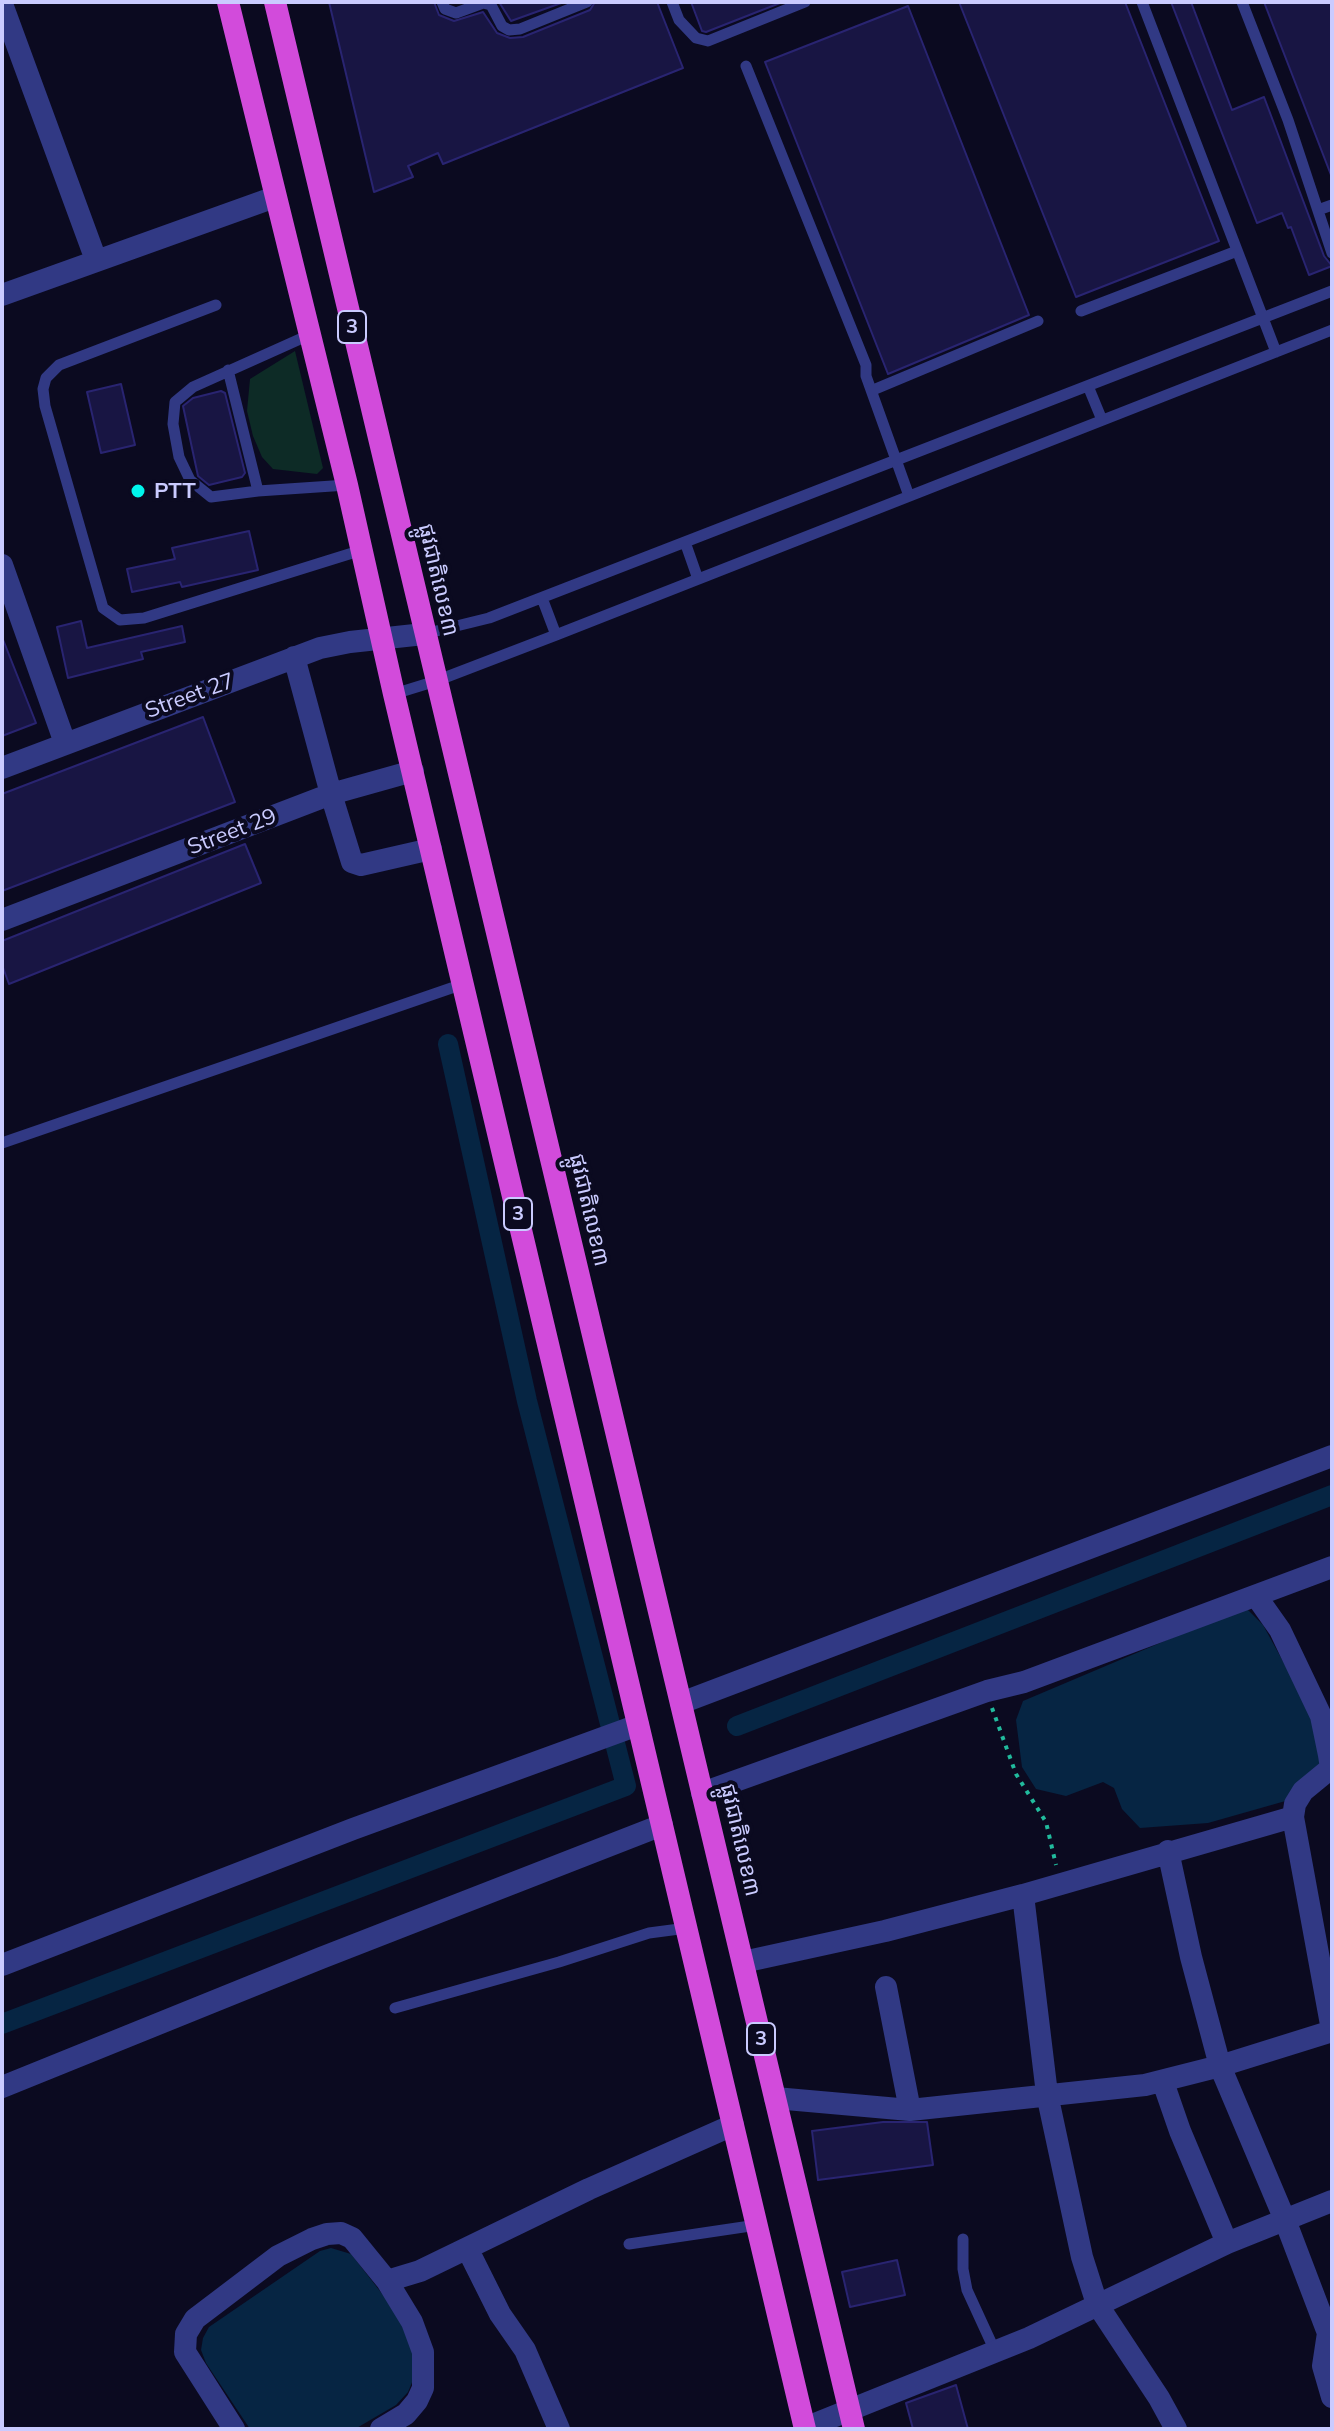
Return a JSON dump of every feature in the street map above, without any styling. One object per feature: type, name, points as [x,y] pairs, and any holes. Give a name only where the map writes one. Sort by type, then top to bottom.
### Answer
[{"type":"highway","name":"3","points":[[228,2],[347,485],[805,2428]]},
{"type":"highway","name":"ផ្លូវជាតិលេខ៣","points":[[275,2],[852,2420]]},
{"type":"street","points":[[2,4],[96,260]]},
{"type":"street","points":[[2,295],[275,197]]},
{"type":"street","points":[[2,565],[11,616],[65,743]]},
{"type":"street","name":"Street 27","points":[[2,768],[294,657],[335,645],[424,634]]},
{"type":"street","points":[[294,657],[352,862],[361,865],[431,849]]},
{"type":"street","name":"Street 29","points":[[2,920],[331,794],[413,771]]},
{"type":"street","points":[[683,1712],[1332,1456]]},
{"type":"street","points":[[701,1788],[987,1691],[1024,1682],[1332,1567]]},
{"type":"street","points":[[775,2098],[910,2110],[1163,2082],[1332,2031],[1293,1817],[1295,1804],[1303,1791],[1331,1768],[1321,1716],[1280,1630],[1256,1596]]},
{"type":"street","points":[[2,1965],[353,1829],[640,1730]]},
{"type":"street","points":[[2,2087],[321,1958],[660,1814]]},
{"type":"street","points":[[743,1962],[885,1931],[1023,1895],[1293,1817]]},
{"type":"street","points":[[1168,1851],[1220,2066],[1285,2220],[1328,2333],[1323,2366],[1332,2397]]},
{"type":"street","points":[[1023,1895],[1047,2094],[1082,2257],[1097,2304],[1176,2429]]},
{"type":"street","points":[[886,1987],[910,2110]]},
{"type":"street","points":[[1163,2082],[1227,2243]]},
{"type":"street","points":[[387,2281],[420,2271],[733,2125]]},
{"type":"street","points":[[805,2428],[852,2420],[1227,2243],[1332,2201]]},
{"type":"street","points":[[234,2429],[185,2352],[186,2334],[195,2319],[278,2256],[312,2239],[341,2233],[352,2238],[387,2281],[419,2336],[423,2352],[423,2388],[417,2401],[406,2414],[381,2429]]},
{"type":"street","points":[[467,2248],[500,2314],[525,2350],[559,2429]]},
{"type":"lane","points":[[442,2],[445,9],[456,13],[483,3],[491,5],[502,26],[509,30],[520,29],[587,2]]},
{"type":"lane","points":[[672,2],[679,20],[696,38],[708,41],[805,2]]},
{"type":"lane","points":[[1142,2],[1276,352]]},
{"type":"lane","points":[[1242,2],[1288,120],[1332,253]]},
{"type":"lane","points":[[746,66],[866,365],[866,376],[909,496]]},
{"type":"lane","points":[[1318,210],[1332,205]]},
{"type":"lane","points":[[1081,311],[1237,251]]},
{"type":"lane","points":[[424,634],[489,618],[542,598],[1332,291]]},
{"type":"lane","points":[[216,305],[59,365],[46,378],[43,389],[45,406],[103,608],[120,620],[144,618],[362,550]]},
{"type":"lane","points":[[873,390],[1038,321]]},
{"type":"lane","points":[[394,694],[556,635],[1332,330]]},
{"type":"lane","points":[[309,335],[193,387],[175,402],[173,424],[179,457],[190,480],[211,497],[347,485]]},
{"type":"lane","points":[[228,370],[258,491]]},
{"type":"lane","points":[[1088,386],[1102,420]]},
{"type":"lane","points":[[685,542],[698,579]]},
{"type":"lane","points":[[542,598],[556,635]]},
{"type":"lane","points":[[2,1143],[463,984]]},
{"type":"lane","points":[[395,2008],[649,1933],[687,1928]]},
{"type":"lane","points":[[629,2244],[757,2225]]},
{"type":"lane","points":[[963,2239],[967,2290],[995,2351]]},
{"type":"path","points":[[987,1691],[1016,1774],[1046,1822],[1060,1883]]},
{"type":"green space","points":[[295,351],[323,468],[317,474],[273,469],[262,457],[247,411],[250,379]]},
{"type":"water","points":[[1245,1607],[1263,1625],[1290,1674],[1313,1721],[1324,1763],[1289,1800],[1208,1823],[1140,1828],[1122,1809],[1114,1788],[1103,1782],[1066,1796],[1036,1789],[1022,1767],[1016,1720],[1023,1701]]},
{"type":"water","points":[[331,2248],[351,2254],[408,2327],[415,2344],[415,2375],[408,2392],[396,2405],[355,2429],[250,2429],[206,2363],[201,2350],[203,2338],[209,2327],[320,2251]]},
{"type":"building","points":[[329,2],[434,2],[439,15],[454,21],[483,12],[497,33],[510,38],[523,37],[590,10],[595,2],[657,2],[683,68],[443,164],[438,153],[408,166],[413,177],[374,192]]},
{"type":"building","points":[[499,2],[564,2],[511,21]]},
{"type":"building","points":[[691,2],[780,3],[706,32],[702,31]]},
{"type":"building","points":[[959,2],[1125,2],[1219,241],[1076,297]]},
{"type":"building","points":[[1171,2],[1191,2],[1232,110],[1264,97],[1324,256],[1332,266],[1309,275],[1291,227],[1288,228],[1282,213],[1257,223]]},
{"type":"building","points":[[1264,2],[1332,2],[1331,175]]},
{"type":"building","points":[[908,6],[1029,315],[888,374],[765,62]]},
{"type":"building","points":[[121,384],[135,445],[101,453],[87,392]]},
{"type":"building","points":[[221,391],[225,393],[245,473],[242,477],[209,485],[198,476],[183,406],[193,398]]},
{"type":"building","points":[[249,531],[258,570],[182,587],[180,582],[132,592],[127,569],[175,559],[172,548]]},
{"type":"building","points":[[81,621],[87,648],[182,626],[185,642],[141,652],[143,659],[68,678],[57,627]]},
{"type":"building","points":[[2,637],[36,723],[2,736]]},
{"type":"building","points":[[203,717],[235,802],[2,891],[2,794]]},
{"type":"building","points":[[245,844],[261,883],[9,984],[2,965],[2,941]]},
{"type":"building","points":[[883,2122],[927,2122],[933,2165],[818,2180],[812,2131]]},
{"type":"building","points":[[897,2260],[905,2295],[850,2307],[842,2272]]},
{"type":"building","points":[[956,2385],[968,2429],[913,2429],[906,2403]]},
{"type":"waterway","points":[[2,2024],[626,1786],[527,1401],[448,1044]]},
{"type":"waterway","points":[[737,1726],[1332,1495]]},
{"type":"place","name":"PTT","points":[[138,491]]}]
